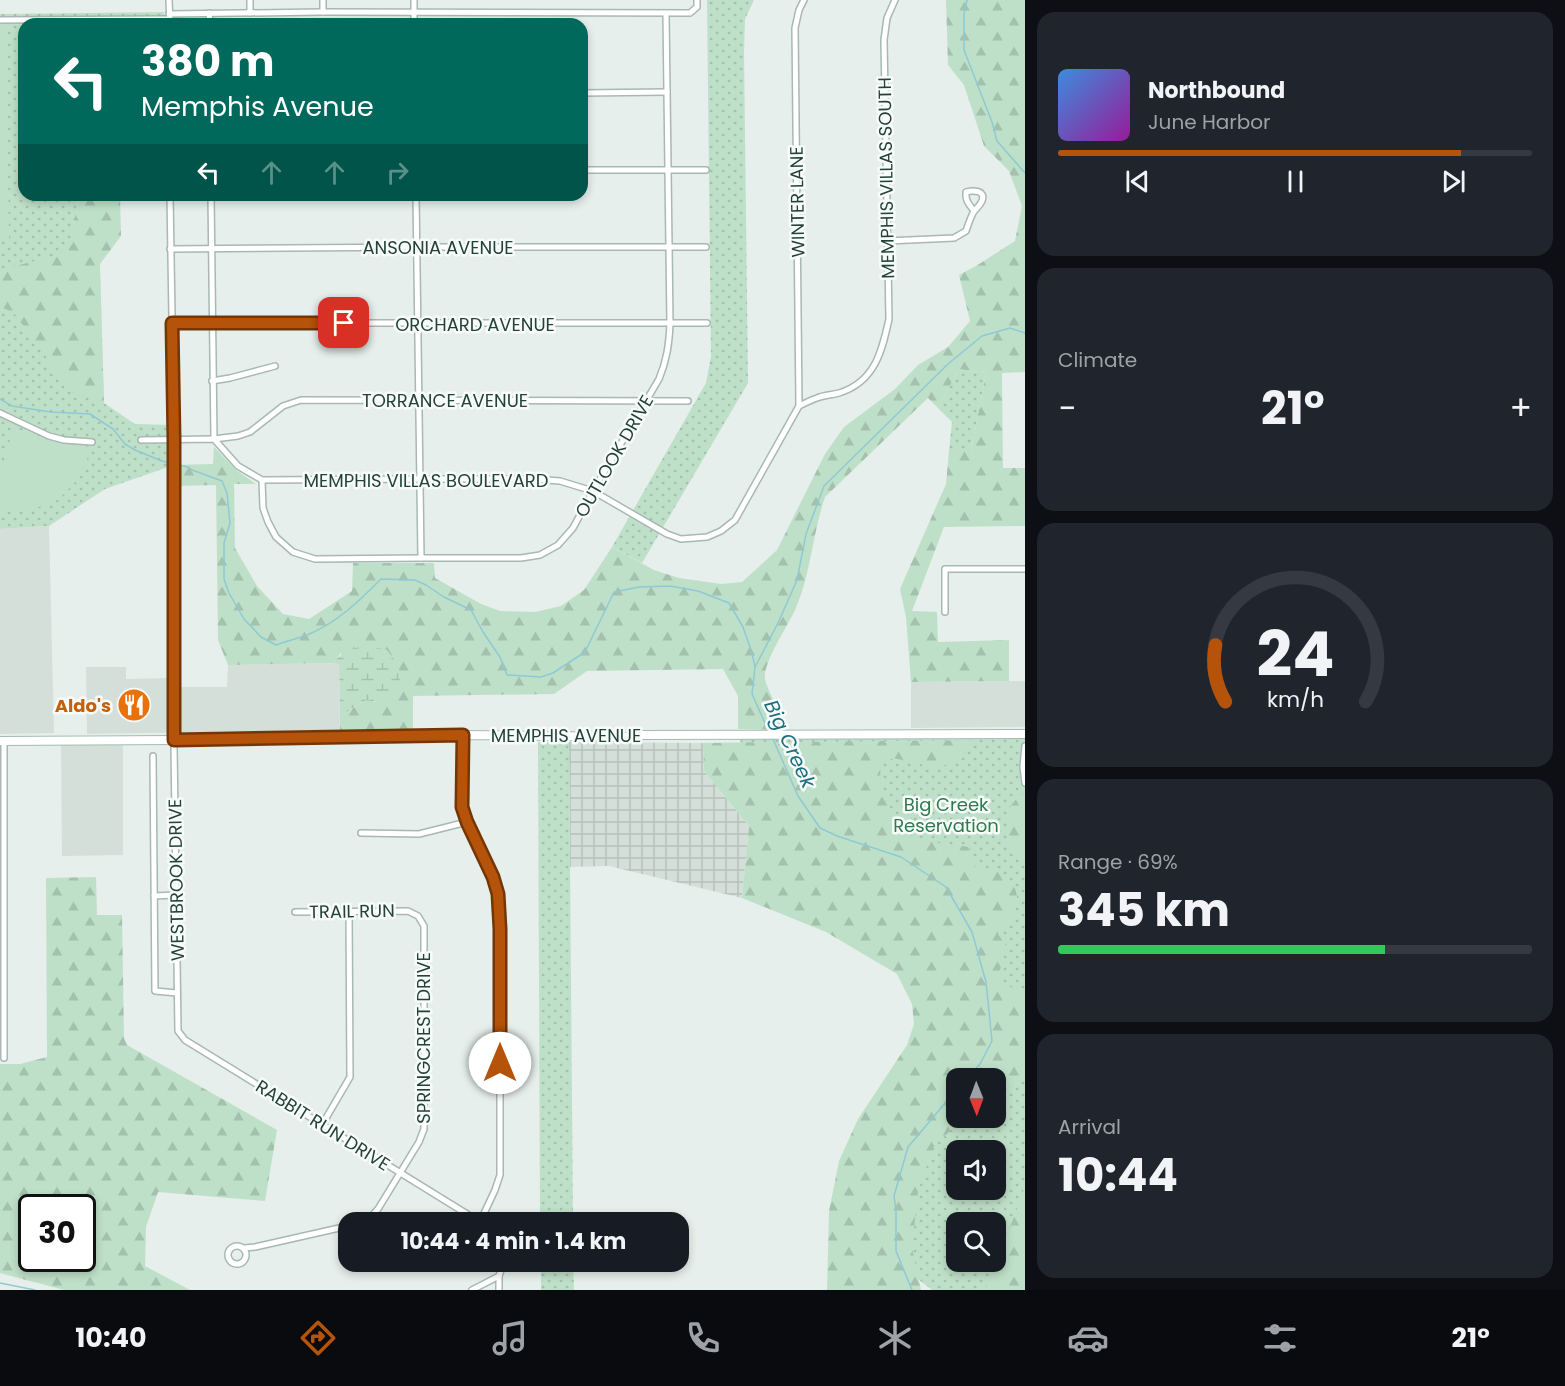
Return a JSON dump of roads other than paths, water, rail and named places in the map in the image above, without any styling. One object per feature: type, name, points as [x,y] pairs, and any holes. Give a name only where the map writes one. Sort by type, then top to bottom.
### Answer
[{"type":"main road","name":"MEMPHIS AVENUE","points":[[2,741],[463,735],[630,737],[638,735],[1025,734]]},
{"type":"street","points":[[169,0],[170,18]]},
{"type":"street","points":[[250,0],[250,13]]},
{"type":"street","points":[[323,0],[323,12]]},
{"type":"street","points":[[414,0],[414,18]]},
{"type":"street","points":[[178,18],[209,14],[323,12],[666,14],[690,13],[695,10],[697,0]]},
{"type":"street","name":"WINTER LANE","points":[[800,406],[795,28],[804,0]]},
{"type":"street","name":"MEMPHIS VILLAS SOUTH","points":[[800,406],[818,398],[842,392],[860,382],[872,370],[879,358],[889,319],[884,40],[887,18],[895,0]]},
{"type":"street","points":[[209,14],[209,18]]},
{"type":"street","name":"OUTLOOK DRIVE","points":[[261,480],[263,508],[276,537],[293,552],[315,559],[521,558],[540,555],[558,545],[573,528],[666,363],[670,324],[666,14]]},
{"type":"street","points":[[0,20],[18,20]]},
{"type":"street","points":[[588,93],[667,92]]},
{"type":"street","points":[[588,170],[706,171]]},
{"type":"street","name":"WESTBROOK DRIVE","points":[[170,201],[174,440],[177,1020]]},
{"type":"street","points":[[211,201],[214,439],[238,466],[261,480]]},
{"type":"street","points":[[416,201],[421,558]]},
{"type":"street","points":[[887,241],[954,238],[966,231],[974,211]]},
{"type":"street","name":"ANSONIA AVENUE","points":[[170,249],[706,247]]},
{"type":"street","name":"ORCHARD AVENUE","points":[[172,323],[707,323]]},
{"type":"street","points":[[212,381],[275,366]]},
{"type":"street","name":"TORRANCE AVENUE","points":[[214,439],[250,432],[283,406],[301,400],[646,399],[688,401]]},
{"type":"street","name":"MEMPHIS VILLAS BOULEVARD","points":[[261,480],[533,479],[560,481],[593,490],[667,534],[681,539],[694,539],[721,531],[735,520],[800,406]]},
{"type":"street","points":[[0,413],[49,436],[64,440],[92,442]]},
{"type":"street","points":[[141,440],[214,439]]},
{"type":"street","points":[[945,612],[945,569],[1025,569]]},
{"type":"street","points":[[463,735],[462,807],[493,877],[498,894],[500,929],[500,1175],[485,1212]]},
{"type":"street","points":[[2,741],[4,1058]]},
{"type":"street","points":[[1025,746],[1023,767],[1025,783]]},
{"type":"street","points":[[153,756],[155,991],[177,993]]},
{"type":"street","points":[[361,833],[419,834],[467,822]]},
{"type":"street","points":[[154,896],[176,895]]},
{"type":"street","name":"TRAIL RUN","points":[[295,912],[408,911]]},
{"type":"street","name":"SPRINGCREST DRIVE","points":[[375,1212],[419,1142],[424,1129],[424,926],[418,916],[408,911]]},
{"type":"street","points":[[322,1125],[350,1077],[349,912]]},
{"type":"street","name":"RABBIT RUN DRIVE","points":[[177,1020],[178,1031],[185,1040],[463,1212]]},
{"type":"street","points":[[244,1248],[255,1248],[338,1228]]},
{"type":"street","points":[[499,1290],[500,1272]]},
{"type":"street","points":[[472,1290],[499,1276]]},
{"type":"waterway","name":"Big Creek","points":[[967,0],[964,14],[964,50],[997,141],[1025,173]]},
{"type":"waterway","name":"Big Creek","points":[[769,732],[752,694],[755,667],[797,580],[806,534],[824,486],[948,364],[982,336],[1010,328],[1025,333]]},
{"type":"waterway","points":[[0,399],[12,406],[51,412],[90,414],[113,429],[125,444],[135,450],[222,481],[227,493],[230,523],[224,543],[224,579],[244,619],[261,637],[276,645],[307,635],[338,618],[381,579],[415,580],[471,610],[500,657],[507,675],[541,677],[553,673],[585,652],[614,592],[639,587],[670,586],[698,591],[729,603],[743,627],[755,667]]},
{"type":"waterway","name":"Big Creek","points":[[773,739],[798,796],[820,828],[837,836],[901,857],[946,887],[972,932],[986,982],[992,1041],[976,1068]]},
{"type":"waterway","name":"Big Creek","points":[[912,1290],[896,1251],[894,1196],[908,1147],[946,1102]]},
{"type":"waterway","name":"Big Creek","points":[[0,1283],[35,1290]]},
{"type":"place","name":"Aldo's","points":[[134,705]]},
{"type":"park label","name":"Big Creek Reservation","points":[[946,814]]}]
